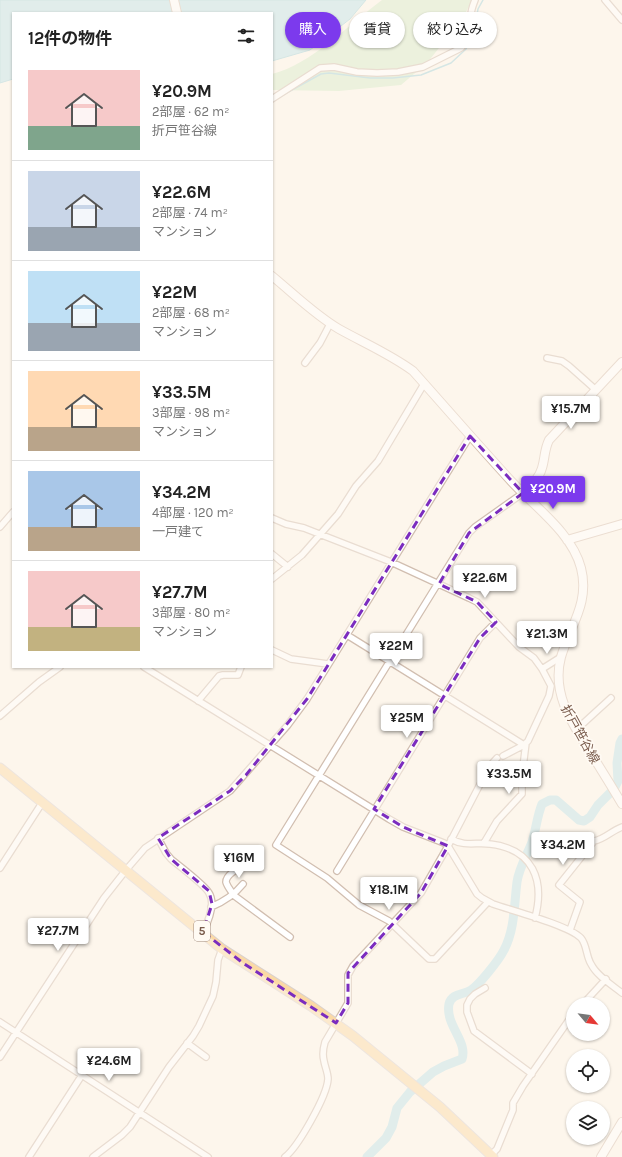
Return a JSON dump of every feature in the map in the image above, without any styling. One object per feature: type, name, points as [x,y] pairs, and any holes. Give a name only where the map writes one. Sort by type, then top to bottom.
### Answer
[{"type":"main road","points":[[174,0],[178,12]]},
{"type":"main road","name":"折戸笹谷線","points":[[273,277],[330,324],[401,363],[413,372],[470,436],[567,540],[581,567],[584,592],[580,611],[561,658],[559,670],[560,688],[565,708],[576,730],[621,800]]},
{"type":"main road","points":[[523,493],[536,480],[542,469],[546,446],[549,440],[622,362]]},
{"type":"main road","points":[[567,540],[622,524]]},
{"type":"main road","name":"5","points":[[0,768],[222,949],[336,1023],[440,1107],[492,1156]]},
{"type":"main road","points":[[601,1157],[622,1122]]},
{"type":"street","points":[[273,98],[320,68],[329,67],[357,72],[389,73],[423,67],[434,63],[464,45],[469,34],[471,15],[475,0]]},
{"type":"street","points":[[605,0],[622,20]]},
{"type":"street","points":[[305,363],[320,343],[330,324]]},
{"type":"street","points":[[547,358],[562,361],[596,390]]},
{"type":"street","points":[[273,578],[302,554],[338,514],[356,486],[378,461],[424,384]]},
{"type":"street","points":[[0,1057],[104,898],[145,848],[230,791],[287,726],[307,699],[470,436]]},
{"type":"street","points":[[488,902],[435,959],[432,960],[427,958],[393,924],[359,905],[327,878],[276,846],[439,584],[469,533],[475,527],[523,493]]},
{"type":"street","points":[[0,527],[12,513]]},
{"type":"street","points":[[273,518],[286,524],[304,528],[391,562],[477,602],[519,647],[534,658],[542,668],[551,686],[549,696],[528,741],[500,757],[489,767],[448,846],[421,893],[348,973],[348,1003],[325,1042],[323,1050],[323,1060],[328,1075],[327,1087],[298,1142],[285,1157]]},
{"type":"street","points":[[273,555],[288,567]]},
{"type":"street","points":[[337,871],[480,638],[496,622]]},
{"type":"street","points":[[347,635],[525,744]]},
{"type":"street","points":[[273,650],[291,659],[328,664]]},
{"type":"street","points":[[542,668],[561,658]]},
{"type":"street","points":[[0,716],[39,682],[59,668]]},
{"type":"street","points":[[146,668],[374,810],[403,827],[444,843],[448,846],[477,894],[488,902],[570,930],[581,939],[585,945],[591,964],[596,971],[622,993]]},
{"type":"street","points":[[198,701],[219,676],[238,675],[241,668]]},
{"type":"street","points":[[551,686],[560,688]]},
{"type":"street","points":[[576,730],[611,698]]},
{"type":"street","points":[[484,843],[497,821],[522,794],[525,744]]},
{"type":"street","points":[[0,868],[42,803]]},
{"type":"street","points":[[570,930],[580,902],[559,885],[594,841],[602,840],[610,832],[622,827]]},
{"type":"street","points":[[158,838],[171,859],[209,891],[211,897],[211,907],[208,922],[203,932]]},
{"type":"street","points":[[451,839],[460,843],[484,843],[507,847],[522,855],[527,860],[538,884],[538,905],[535,918]]},
{"type":"street","points":[[245,865],[229,875],[227,884],[233,894],[290,936]]},
{"type":"street","points":[[211,907],[237,892],[243,884]]},
{"type":"street","points":[[93,1157],[122,1135],[169,1067],[193,1036],[213,996],[218,960],[222,949]]},
{"type":"street","points":[[589,997],[606,979]]},
{"type":"street","points":[[485,988],[470,999],[467,1005],[467,1012],[474,1031],[532,1074]]},
{"type":"street","points":[[0,1022],[208,1157]]},
{"type":"street","points":[[492,1156],[513,1110],[513,1103],[566,1024]]},
{"type":"street","points":[[187,1043],[206,1057]]},
{"type":"street","points":[[29,1157],[82,1075]]},
{"type":"highlighted area","points":[[470,436],[523,493],[469,533],[439,584],[477,602],[496,622],[480,638],[374,809],[403,827],[448,846],[421,893],[348,973],[348,1003],[336,1023],[243,963],[203,932],[212,904],[209,891],[171,859],[158,838],[230,791],[246,775],[307,699]]},
{"type":"green space","points":[[382,0],[472,0],[466,12],[413,12],[413,48],[439,48],[427,63],[401,85],[339,91],[273,90],[273,74],[301,62],[322,48],[341,48],[341,33],[349,26],[349,48],[405,48],[405,12],[367,12]]},
{"type":"water","points":[[0,0],[366,0],[356,12],[349,12],[349,20],[341,26],[341,12],[285,12],[285,48],[313,48],[273,61],[273,12],[12,12],[12,79],[0,83]]},
{"type":"waterway","points":[[281,96],[321,74],[329,73],[370,78],[393,78],[421,75],[451,63],[466,49],[470,42],[473,35],[478,9],[483,0]]},
{"type":"waterway","points":[[367,1157],[386,1138],[392,1127],[397,1108],[410,1092],[433,1072],[462,1059],[462,1046],[450,1019],[450,1000],[455,996],[468,992],[479,983],[493,966],[508,942],[514,917],[518,877],[535,833],[542,804],[550,800],[556,800],[579,820],[584,821],[590,817],[598,805],[614,789],[618,781],[617,763],[622,739]]}]
